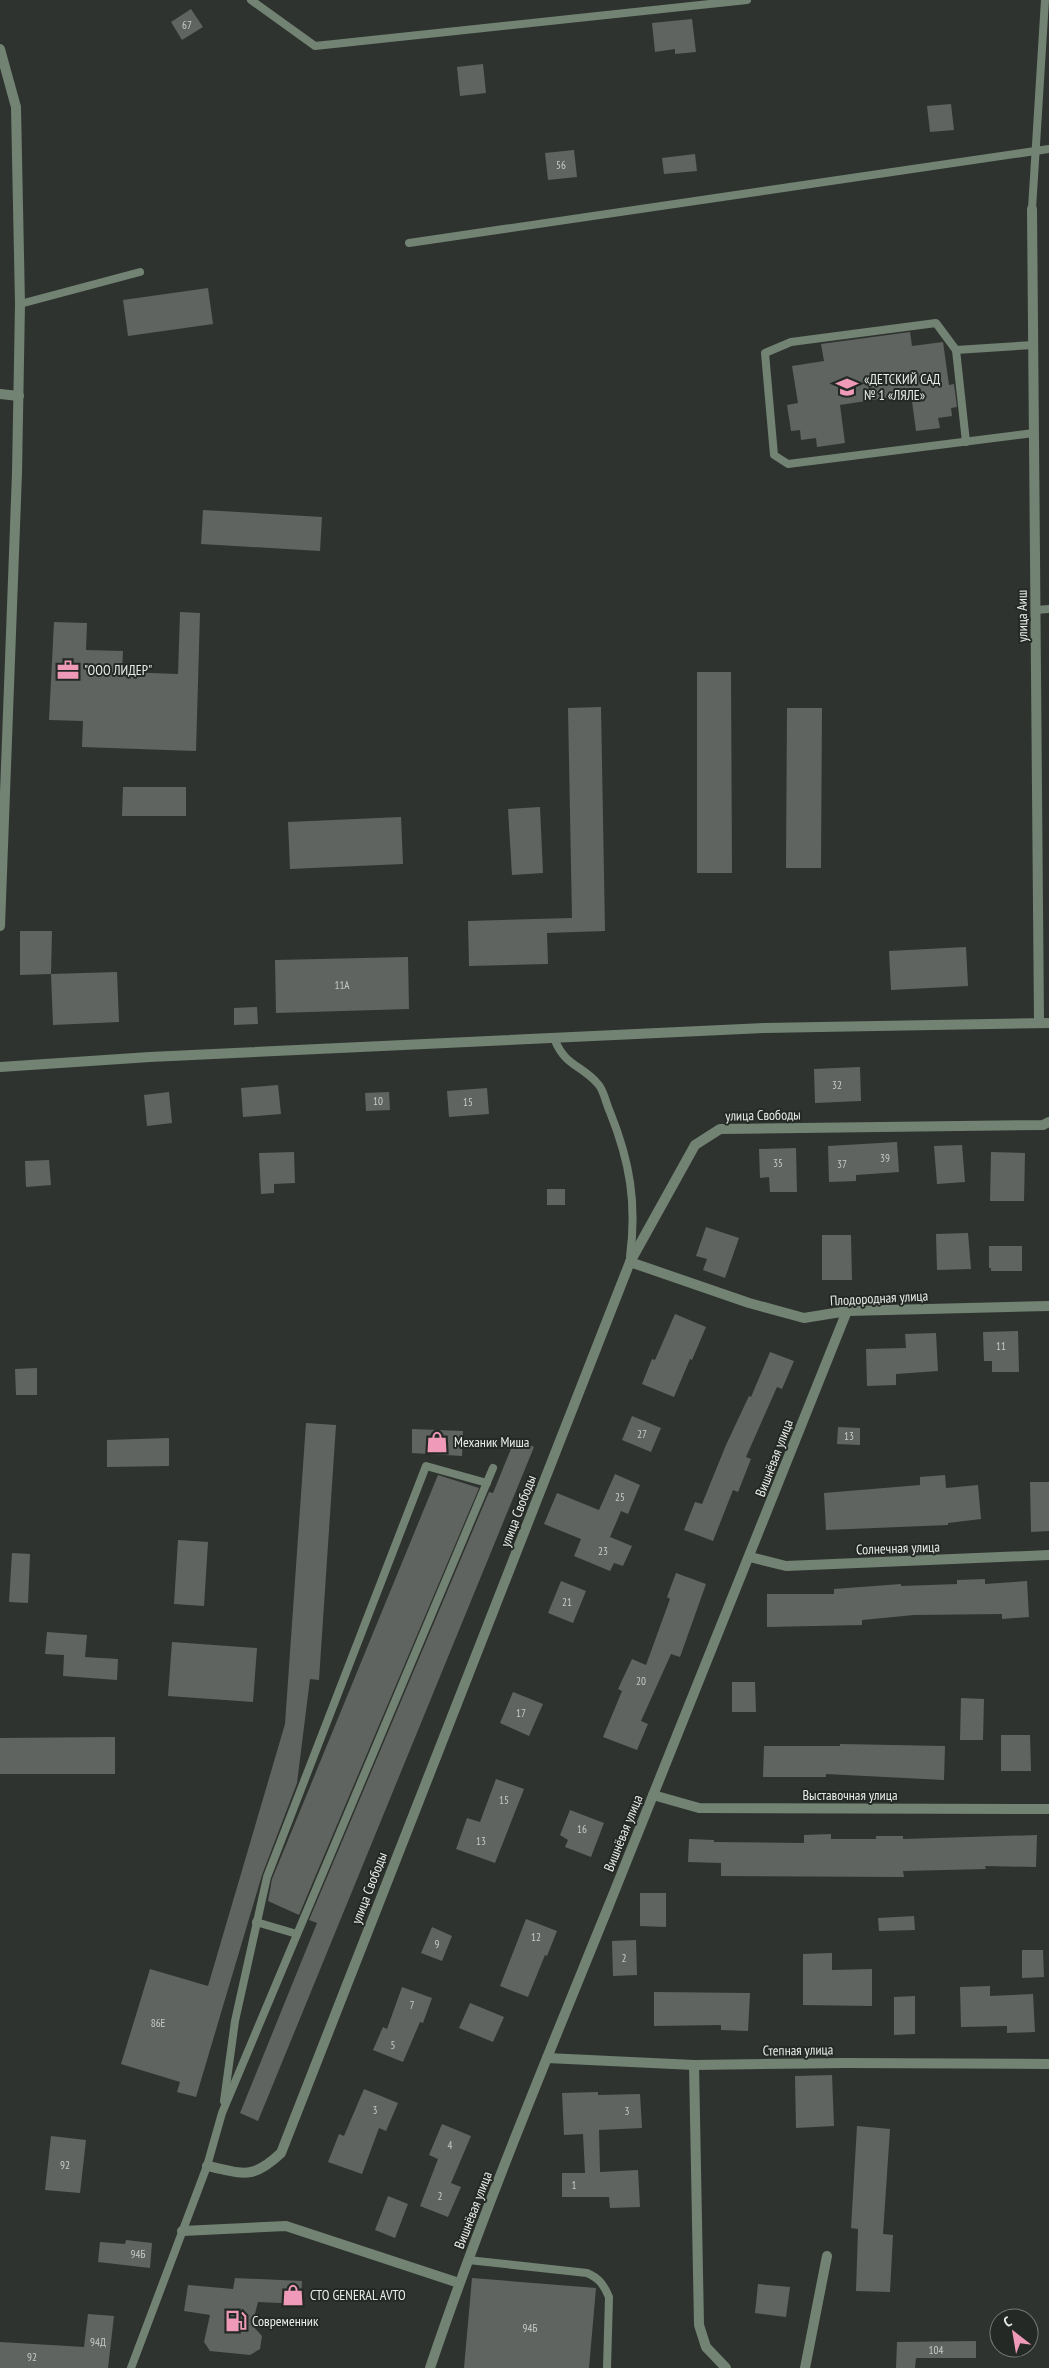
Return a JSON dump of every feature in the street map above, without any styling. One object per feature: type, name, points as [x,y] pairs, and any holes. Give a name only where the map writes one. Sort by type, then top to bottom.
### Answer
[{"type":"street","points":[[0,49],[16,107],[20,304],[20,396],[0,926]]},
{"type":"street","name":"улица Аиш","points":[[1032,210],[1036,610],[1044,1022]]},
{"type":"street","points":[[0,394],[20,396]]},
{"type":"street","points":[[0,1067],[150,1057],[764,1028],[1044,1022]]},
{"type":"street","name":"улица Свободы","points":[[206,2166],[249,2174],[264,2168],[280,2153],[630,1262],[695,1145],[720,1129],[1043,1125],[1049,1122]]},
{"type":"street","name":"Плодородная улица","points":[[630,1262],[749,1303],[804,1318],[847,1311],[1049,1306]]},
{"type":"street","name":"Вишнёвая улица","points":[[430,2368],[459,2283],[547,2058],[847,1311]]},
{"type":"street","name":"Солнечная улица","points":[[750,1556],[786,1566],[1049,1555]]},
{"type":"street","name":"Выставочная улица","points":[[653,1795],[699,1808],[1049,1809]]},
{"type":"street","name":"Степная улица","points":[[547,2058],[694,2065],[845,2063],[1049,2064]]},
{"type":"street","points":[[694,2065],[699,2325],[706,2347],[726,2368]]},
{"type":"street","points":[[182,2231],[286,2226],[459,2283]]},
{"type":"street","points":[[806,2368],[827,2256]]},
{"type":"lane","points":[[251,0],[315,46],[747,0]]},
{"type":"lane","points":[[1032,210],[1045,0]]},
{"type":"lane","points":[[409,243],[1049,150]]},
{"type":"lane","points":[[20,304],[140,272]]},
{"type":"lane","points":[[966,442],[956,350],[936,323],[791,342],[765,353],[774,455],[788,464],[966,442],[1034,433]]},
{"type":"lane","points":[[956,350],[1033,345]]},
{"type":"lane","points":[[1036,610],[1049,609]]},
{"type":"lane","points":[[554,1038],[560,1054],[599,1084],[615,1126],[632,1188],[634,1224],[630,1262]]},
{"type":"lane","points":[[222,2113],[235,2021],[267,1877],[426,1466],[487,1483]]},
{"type":"lane","points":[[131,2368],[206,2166],[222,2113],[493,1468]]},
{"type":"lane","points":[[256,1922],[298,1934]]},
{"type":"lane","points":[[468,2260],[587,2273],[596,2277],[605,2286],[609,2297],[607,2368]]},
{"type":"building","points":[[191,9],[203,27],[182,40],[171,22]]},
{"type":"building","points":[[692,19],[696,52],[675,54],[675,49],[655,52],[652,23]]},
{"type":"building","points":[[483,64],[486,93],[460,96],[457,67]]},
{"type":"building","points":[[951,104],[954,130],[930,132],[927,106]]},
{"type":"building","points":[[574,150],[577,177],[548,180],[545,153]]},
{"type":"building","points":[[695,154],[697,171],[664,174],[662,158]]},
{"type":"building","points":[[208,288],[213,324],[128,336],[123,300]]},
{"type":"building","name":"«ДЕТСКИЙ САД № 1 «ЛЯЛЕ»","points":[[910,332],[912,346],[943,342],[949,385],[954,384],[957,407],[951,408],[952,416],[938,418],[940,428],[916,431],[911,394],[840,405],[845,443],[817,447],[816,438],[801,440],[800,430],[791,431],[787,405],[798,403],[792,366],[824,361],[821,344]]},
{"type":"building","points":[[203,510],[322,517],[320,551],[201,544]]},
{"type":"building","points":[[180,612],[200,613],[196,751],[82,747],[83,721],[49,720],[54,622],[87,623],[86,650],[123,651],[122,672],[178,674]]},
{"type":"building","points":[[697,672],[731,672],[732,873],[697,873]]},
{"type":"building","points":[[601,707],[605,931],[547,933],[548,964],[469,966],[468,921],[572,918],[568,708]]},
{"type":"building","points":[[787,708],[822,708],[821,868],[786,868]]},
{"type":"building","points":[[123,787],[186,787],[186,816],[122,816]]},
{"type":"building","points":[[540,807],[543,873],[512,875],[508,809]]},
{"type":"building","points":[[401,817],[403,864],[290,869],[288,822]]},
{"type":"building","points":[[20,931],[52,931],[51,974],[20,975]]},
{"type":"building","points":[[966,947],[968,986],[891,990],[889,951]]},
{"type":"building","points":[[408,957],[409,1009],[276,1013],[275,960]]},
{"type":"building","points":[[117,972],[119,1022],[53,1025],[51,974]]},
{"type":"building","points":[[257,1007],[258,1024],[234,1025],[234,1008]]},
{"type":"building","points":[[860,1067],[861,1101],[815,1103],[814,1069]]},
{"type":"building","points":[[278,1085],[281,1114],[243,1117],[241,1088]]},
{"type":"building","points":[[487,1088],[489,1114],[449,1117],[447,1091]]},
{"type":"building","points":[[169,1092],[172,1123],[147,1126],[144,1095]]},
{"type":"building","points":[[389,1092],[390,1110],[366,1111],[365,1093]]},
{"type":"building","points":[[897,1142],[899,1172],[856,1175],[856,1181],[829,1182],[828,1146]]},
{"type":"building","points":[[962,1145],[965,1182],[937,1184],[934,1146]]},
{"type":"building","points":[[796,1148],[797,1192],[770,1192],[769,1177],[760,1178],[759,1149]]},
{"type":"building","points":[[294,1152],[295,1183],[274,1184],[274,1193],[261,1194],[259,1153]]},
{"type":"building","points":[[991,1152],[1025,1153],[1024,1201],[990,1201]]},
{"type":"building","points":[[49,1160],[51,1185],[26,1187],[25,1161]]},
{"type":"building","points":[[547,1189],[565,1189],[565,1205],[547,1205]]},
{"type":"building","points":[[706,1227],[739,1238],[725,1278],[703,1270],[707,1259],[696,1256]]},
{"type":"building","points":[[968,1233],[971,1269],[937,1270],[936,1234]]},
{"type":"building","points":[[822,1235],[851,1235],[852,1280],[822,1280]]},
{"type":"building","points":[[989,1246],[1022,1246],[1022,1271],[991,1271],[991,1268],[989,1268]]},
{"type":"building","points":[[675,1314],[706,1327],[674,1397],[642,1384],[652,1359],[655,1360]]},
{"type":"building","points":[[1018,1331],[1019,1372],[992,1372],[992,1361],[984,1361],[983,1332]]},
{"type":"building","points":[[936,1333],[938,1371],[896,1374],[896,1385],[867,1386],[866,1349],[906,1348],[905,1334]]},
{"type":"building","points":[[770,1352],[794,1361],[782,1389],[777,1387],[746,1457],[751,1459],[738,1492],[733,1490],[713,1541],[684,1530],[695,1502],[702,1504],[726,1445],[749,1396],[751,1397]]},
{"type":"building","points":[[37,1368],[37,1395],[16,1395],[15,1369]]},
{"type":"building","points":[[632,1416],[661,1428],[651,1452],[622,1440]]},
{"type":"building","points":[[306,1423],[336,1425],[319,1680],[310,1679],[297,1783],[262,1875],[196,2097],[177,2092],[180,2082],[121,2064],[150,1969],[208,1986],[285,1724]]},
{"type":"building","points":[[838,1427],[860,1428],[860,1445],[837,1444]]},
{"type":"building","name":"Механик Миша","points":[[412,1429],[463,1431],[462,1456],[412,1453]]},
{"type":"building","points":[[169,1438],[169,1466],[107,1467],[107,1440]]},
{"type":"building","points":[[515,1439],[534,1447],[258,2121],[240,2113],[317,1923],[309,1920],[489,1492],[493,1493]]},
{"type":"building","points":[[615,1474],[640,1485],[628,1514],[621,1511],[610,1537],[632,1546],[623,1566],[614,1563],[610,1571],[574,1556],[581,1539],[544,1524],[557,1493],[599,1510]]},
{"type":"building","points":[[438,1475],[479,1488],[299,1915],[268,1901],[272,1879]]},
{"type":"building","points":[[945,1475],[946,1488],[978,1485],[981,1519],[948,1523],[948,1525],[826,1530],[824,1493],[920,1485],[920,1477]]},
{"type":"building","points":[[1030,1482],[1049,1482],[1049,1531],[1031,1532]]},
{"type":"building","points":[[178,1540],[208,1542],[204,1606],[174,1604]]},
{"type":"building","points":[[12,1553],[30,1554],[28,1603],[9,1602]]},
{"type":"building","points":[[676,1573],[706,1584],[680,1657],[671,1654],[641,1721],[648,1724],[637,1750],[603,1737],[622,1691],[618,1689],[632,1659],[646,1665],[670,1599],[667,1597]]},
{"type":"building","points":[[985,1579],[985,1584],[1027,1581],[1029,1617],[1002,1619],[1002,1614],[914,1615],[862,1620],[862,1625],[767,1627],[767,1594],[834,1594],[834,1589],[901,1584],[901,1586],[957,1584],[957,1580]]},
{"type":"building","points":[[561,1581],[586,1591],[573,1623],[548,1613]]},
{"type":"building","points":[[47,1632],[87,1635],[85,1657],[118,1659],[117,1680],[63,1676],[64,1655],[45,1654]]},
{"type":"building","points":[[172,1642],[257,1648],[253,1702],[168,1696]]},
{"type":"building","points":[[732,1682],[755,1682],[756,1712],[732,1712]]},
{"type":"building","points":[[513,1692],[543,1704],[529,1736],[500,1723]]},
{"type":"building","points":[[961,1698],[984,1699],[983,1740],[960,1740]]},
{"type":"building","points":[[1001,1735],[1030,1735],[1031,1771],[1001,1771]]},
{"type":"building","points":[[115,1737],[115,1774],[0,1774],[0,1738]]},
{"type":"building","points":[[840,1744],[945,1746],[944,1780],[826,1774],[826,1777],[763,1777],[764,1746],[840,1746]]},
{"type":"building","points":[[496,1779],[524,1789],[495,1863],[456,1849],[467,1818],[480,1822]]},
{"type":"building","points":[[570,1810],[604,1823],[591,1857],[565,1847],[568,1840],[560,1835]]},
{"type":"building","points":[[831,1834],[831,1839],[876,1839],[876,1836],[903,1836],[903,1839],[1037,1835],[1036,1867],[985,1866],[986,1869],[903,1871],[904,1877],[721,1876],[721,1863],[688,1862],[689,1839],[714,1840],[714,1842],[804,1843],[804,1835]]},
{"type":"building","points":[[640,1893],[666,1893],[666,1927],[640,1926]]},
{"type":"building","points":[[914,1916],[915,1930],[879,1931],[878,1918]]},
{"type":"building","points":[[526,1919],[557,1931],[528,1997],[500,1986]]},
{"type":"building","points":[[432,1927],[452,1936],[442,1961],[421,1953]]},
{"type":"building","points":[[636,1940],[637,1975],[613,1976],[612,1941]]},
{"type":"building","points":[[1022,1950],[1043,1950],[1044,1977],[1022,1978]]},
{"type":"building","points":[[832,1953],[832,1970],[872,1969],[872,2006],[803,2005],[803,1954]]},
{"type":"building","points":[[990,1986],[990,1996],[1033,1994],[1035,2032],[1007,2033],[1007,2026],[961,2027],[960,1987]]},
{"type":"building","points":[[402,1987],[432,1998],[423,2023],[420,2022],[403,2062],[373,2050],[383,2027],[387,2029]]},
{"type":"building","points":[[654,1992],[750,1993],[748,2031],[721,2030],[721,2025],[654,2026]]},
{"type":"building","points":[[915,1996],[915,2034],[894,2035],[894,1997]]},
{"type":"building","points":[[470,2003],[504,2017],[493,2042],[459,2028]]},
{"type":"building","points":[[832,2075],[834,2126],[796,2128],[795,2076]]},
{"type":"building","points":[[364,2089],[398,2103],[386,2131],[379,2128],[362,2174],[328,2162],[339,2134],[344,2136]]},
{"type":"building","points":[[598,2092],[598,2095],[640,2094],[642,2128],[599,2130],[600,2172],[638,2170],[640,2207],[610,2208],[609,2197],[562,2197],[562,2173],[585,2173],[583,2134],[564,2135],[562,2093]]},
{"type":"building","points":[[442,2124],[471,2136],[451,2183],[461,2187],[448,2217],[420,2206],[438,2159],[429,2155]]},
{"type":"building","points":[[857,2126],[890,2129],[883,2234],[893,2235],[890,2292],[856,2291],[858,2229],[851,2228]]},
{"type":"building","points":[[51,2136],[86,2140],[80,2193],[45,2190]]},
{"type":"building","points":[[388,2196],[408,2204],[395,2238],[375,2230]]},
{"type":"building","points":[[126,2240],[152,2243],[150,2268],[98,2262],[100,2242],[125,2244]]},
{"type":"building","points":[[235,2278],[302,2281],[301,2304],[258,2302],[252,2325],[262,2336],[260,2349],[250,2355],[210,2351],[204,2342],[210,2315],[184,2311],[188,2285],[233,2289]]},
{"type":"building","points":[[472,2278],[596,2288],[589,2368],[464,2368]]},
{"type":"building","points":[[758,2284],[790,2287],[786,2317],[755,2313]]},
{"type":"building","points":[[88,2314],[114,2316],[108,2368],[0,2368],[0,2342],[84,2347]]},
{"type":"building","points":[[976,2341],[976,2358],[916,2358],[915,2368],[896,2368],[897,2342]]},
{"type":"place","name":"«ДЕТСКИЙ САД № 1 «ЛЯЛЕ»","points":[[847,387]]},
{"type":"place","name":"\"ООО ЛИДЕР\"","points":[[68,670]]},
{"type":"place","name":"Механик Миша","points":[[437,1442]]},
{"type":"place","name":"СТО GENERAL AVTO","points":[[293,2295]]},
{"type":"place","name":"Современник","points":[[236,2321]]}]
